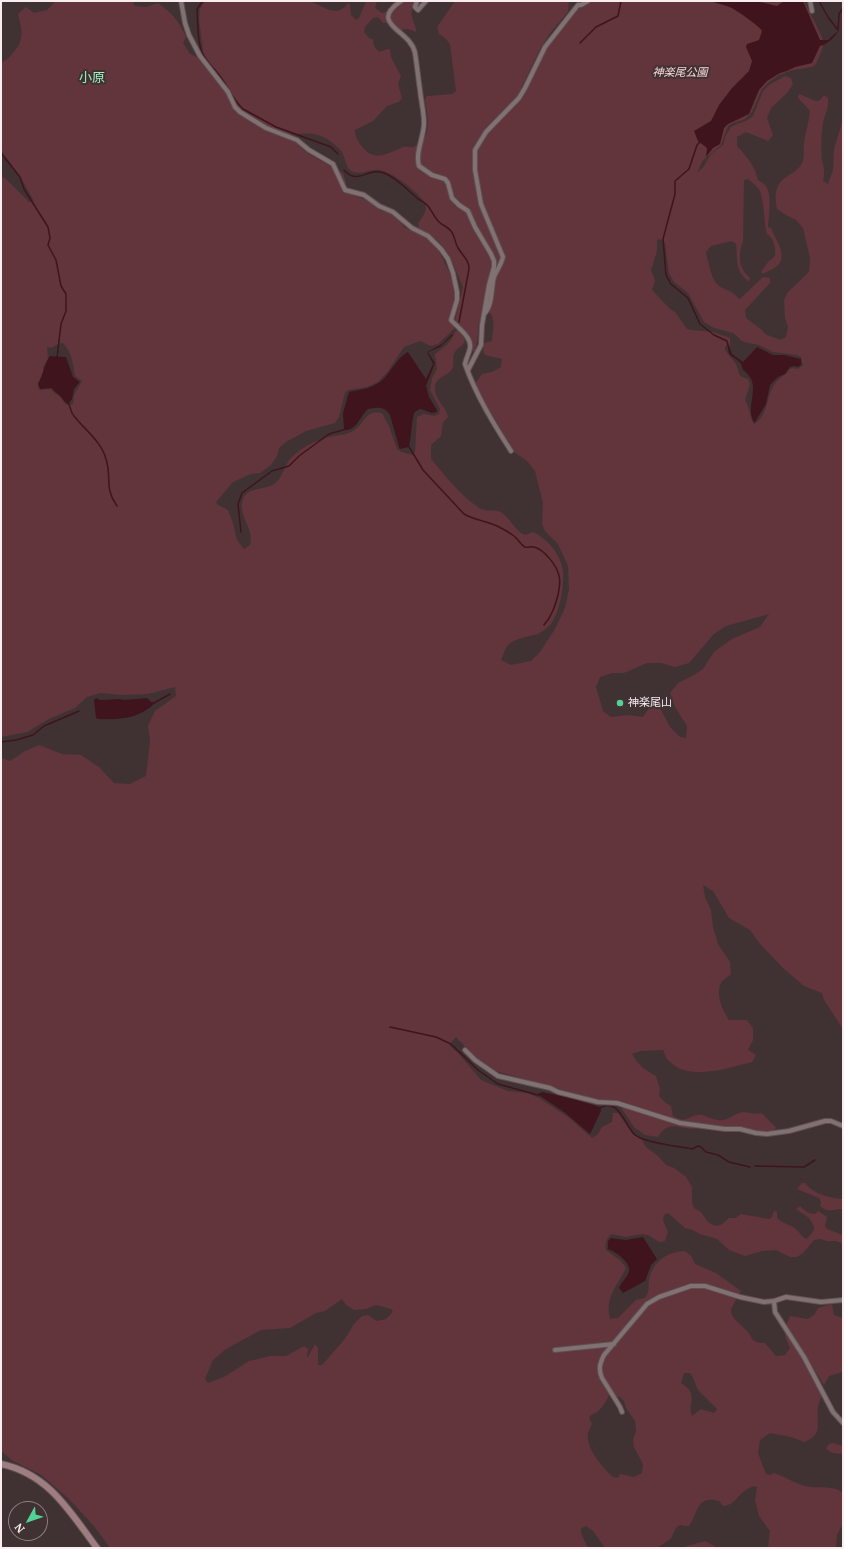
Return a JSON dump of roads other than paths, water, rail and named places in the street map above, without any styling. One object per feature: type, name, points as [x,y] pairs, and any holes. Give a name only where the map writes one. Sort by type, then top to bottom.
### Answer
[{"type":"main road","points":[[1,1464],[24,1471],[38,1478],[65,1506],[97,1548]]},
{"type":"street","points":[[181,1],[186,28],[192,41],[203,60],[228,92],[235,108],[266,128],[297,140],[309,150],[333,164],[345,190],[364,195],[379,206],[393,212],[412,228],[428,236],[441,249],[448,260],[453,273],[457,292],[457,300],[451,320],[466,335],[471,346],[465,364],[482,405],[493,420],[511,451]]},
{"type":"street","points":[[401,1],[389,10],[387,14],[392,25],[411,43],[415,54],[424,125],[418,162],[419,166],[432,175],[445,179],[448,183],[452,198],[468,211],[494,261],[484,314],[481,345],[468,370]]},
{"type":"street","points":[[417,1],[415,7],[418,10],[426,1]]},
{"type":"street","points":[[574,1],[578,5]]},
{"type":"street","points":[[484,314],[486,312],[494,276],[503,257],[481,204],[475,170],[475,150],[486,132],[519,98],[545,47],[578,5],[588,1]]},
{"type":"street","points":[[810,1],[812,11]]},
{"type":"street","points":[[465,1050],[475,1060],[498,1076],[550,1088],[558,1092],[598,1102],[617,1103],[680,1123],[725,1129],[740,1129],[756,1133],[789,1131],[825,1121],[831,1121],[843,1126]]},
{"type":"street","points":[[622,1412],[600,1374],[601,1362],[647,1304],[659,1297],[691,1286],[705,1286],[740,1297],[764,1302],[774,1301],[786,1297],[822,1302],[843,1300]]},
{"type":"street","points":[[774,1301],[775,1312],[804,1357],[833,1412],[843,1424]]},
{"type":"street","points":[[556,1350],[614,1344]]},
{"type":"waterway","points":[[203,1],[197,9],[200,48],[206,59],[222,79],[240,106],[276,127],[331,147],[338,154]]},
{"type":"waterway","points":[[580,43],[596,27],[618,16],[621,1]]},
{"type":"waterway","points":[[819,1],[837,29]]},
{"type":"waterway","points":[[838,30],[839,14],[843,8]]},
{"type":"waterway","points":[[700,142],[697,145],[689,169],[675,181],[675,194],[663,239],[666,275],[671,284],[688,298],[700,324],[714,335],[727,341],[728,346]]},
{"type":"waterway","points":[[1,153],[20,177],[24,189],[48,227],[50,238],[48,245],[56,260],[61,286],[66,294],[66,311],[61,324],[57,358]]},
{"type":"waterway","points":[[344,170],[354,176],[373,172],[389,175],[427,205],[439,222],[451,231],[457,246],[469,266],[459,322]]},
{"type":"waterway","points":[[68,402],[73,414],[97,441],[104,453],[108,466],[109,488],[113,500],[117,506]]},
{"type":"waterway","points":[[241,532],[238,504],[242,493],[272,471],[289,466],[299,456],[329,434],[346,429]]},
{"type":"waterway","points":[[408,445],[423,470],[464,514],[503,529],[514,536],[524,546],[538,549],[550,559],[558,572],[560,586],[553,611],[544,625]]},
{"type":"waterway","points":[[154,703],[170,694]]},
{"type":"waterway","points":[[1,742],[16,740],[33,735],[44,726],[79,711]]},
{"type":"waterway","points":[[390,1027],[436,1037],[451,1044],[478,1070],[498,1084],[538,1095]]},
{"type":"waterway","points":[[600,1108],[612,1106],[617,1109],[631,1131],[640,1138],[692,1149],[698,1146],[706,1152],[718,1155],[729,1162],[750,1167]]},
{"type":"waterway","points":[[755,1166],[804,1167],[815,1160]]},
{"type":"place","name":"神楽尾山","points":[[620,703]]},
{"type":"district","name":"小原","points":[[92,78]]},
{"type":"park label","name":"神楽尾公園","points":[[680,73]]}]
